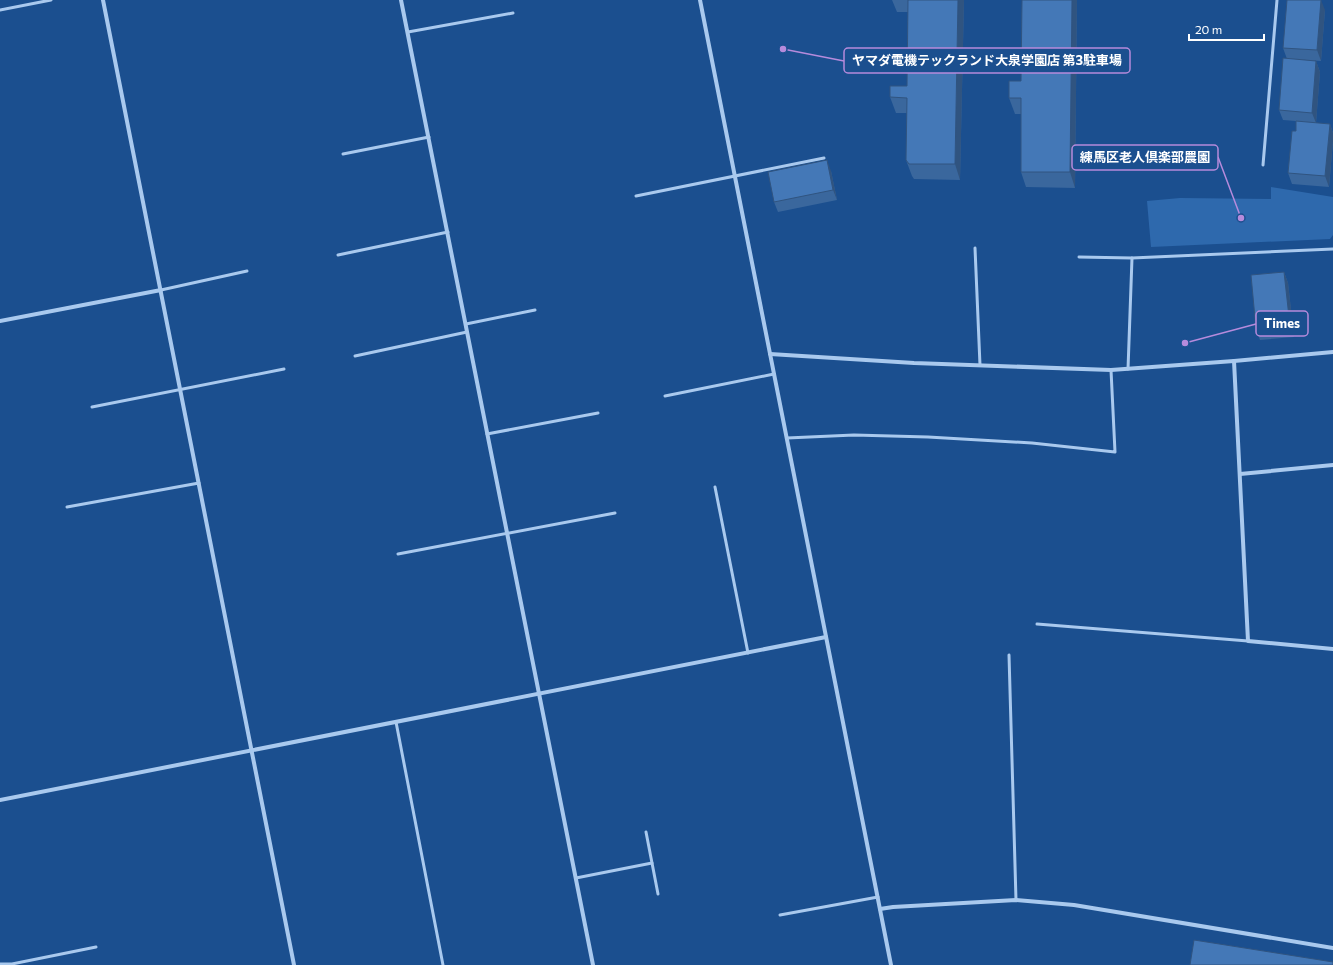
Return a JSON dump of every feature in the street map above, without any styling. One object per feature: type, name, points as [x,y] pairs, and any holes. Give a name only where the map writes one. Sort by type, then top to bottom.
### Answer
[{"type":"street","points":[[103,0],[294,965]]},
{"type":"street","points":[[401,0],[593,965]]},
{"type":"street","points":[[700,0],[891,965]]},
{"type":"street","points":[[0,321],[161,290]]},
{"type":"street","points":[[770,354],[914,363],[1111,370],[1333,352]]},
{"type":"street","points":[[1234,361],[1248,641],[1333,649]]},
{"type":"street","points":[[1240,474],[1333,465]]},
{"type":"street","points":[[0,800],[826,637]]},
{"type":"street","points":[[880,909],[1016,900],[1074,905],[1333,948]]},
{"type":"lane","points":[[0,10],[51,0]]},
{"type":"lane","points":[[1262,165],[1277,0]]},
{"type":"lane","points":[[408,32],[513,14]]},
{"type":"lane","points":[[343,154],[429,137]]},
{"type":"lane","points":[[636,196],[824,158]]},
{"type":"lane","points":[[338,255],[448,232]]},
{"type":"lane","points":[[975,248],[980,365]]},
{"type":"lane","points":[[1079,257],[1132,258],[1333,249]]},
{"type":"lane","points":[[1128,369],[1132,258]]},
{"type":"lane","points":[[161,290],[247,271]]},
{"type":"lane","points":[[466,324],[535,310]]},
{"type":"lane","points":[[355,356],[468,332]]},
{"type":"lane","points":[[92,407],[284,369]]},
{"type":"lane","points":[[787,438],[854,435],[928,437],[1032,442],[1114,452],[1111,370]]},
{"type":"lane","points":[[666,396],[774,374]]},
{"type":"lane","points":[[487,434],[598,412]]},
{"type":"lane","points":[[67,507],[199,483]]},
{"type":"lane","points":[[715,487],[748,653]]},
{"type":"lane","points":[[398,554],[615,513]]},
{"type":"lane","points":[[1037,624],[1248,641]]},
{"type":"lane","points":[[1009,655],[1016,900]]},
{"type":"lane","points":[[396,722],[444,965]]},
{"type":"lane","points":[[646,832],[658,894]]},
{"type":"lane","points":[[576,878],[652,863]]},
{"type":"lane","points":[[780,915],[878,897]]},
{"type":"lane","points":[[0,964],[12,964],[96,948]]},
{"type":"shaded area","points":[[1271,187],[1333,197],[1333,235],[1330,239],[1151,247],[1147,201],[1180,198],[1271,199]]},
{"type":"building","points":[[908,0],[958,0],[955,164],[909,164],[906,160],[907,98],[890,97],[890,86],[907,86]]},
{"type":"building","points":[[1022,0],[1072,0],[1070,172],[1021,172],[1021,98],[1009,98],[1009,81],[1021,81]]},
{"type":"building","points":[[1287,0],[1321,0],[1317,50],[1283,48]]},
{"type":"building","points":[[1283,58],[1316,61],[1312,113],[1279,110]]},
{"type":"building","points":[[1296,121],[1330,124],[1325,176],[1288,173],[1292,131],[1296,131]]},
{"type":"building","points":[[827,160],[833,190],[774,202],[768,172]]},
{"type":"building","points":[[1284,272],[1290,326],[1256,329],[1251,275]]},
{"type":"building","points":[[1194,940],[1333,962],[1333,965],[1190,965]]},
{"type":"place","name":"ヤマダ電機テックランド大泉学園店 第3駐車場","points":[[783,49]]},
{"type":"place","name":"練馬区老人倶楽部農園","points":[[1241,218]]},
{"type":"place","name":"Times","points":[[1185,343]]}]
